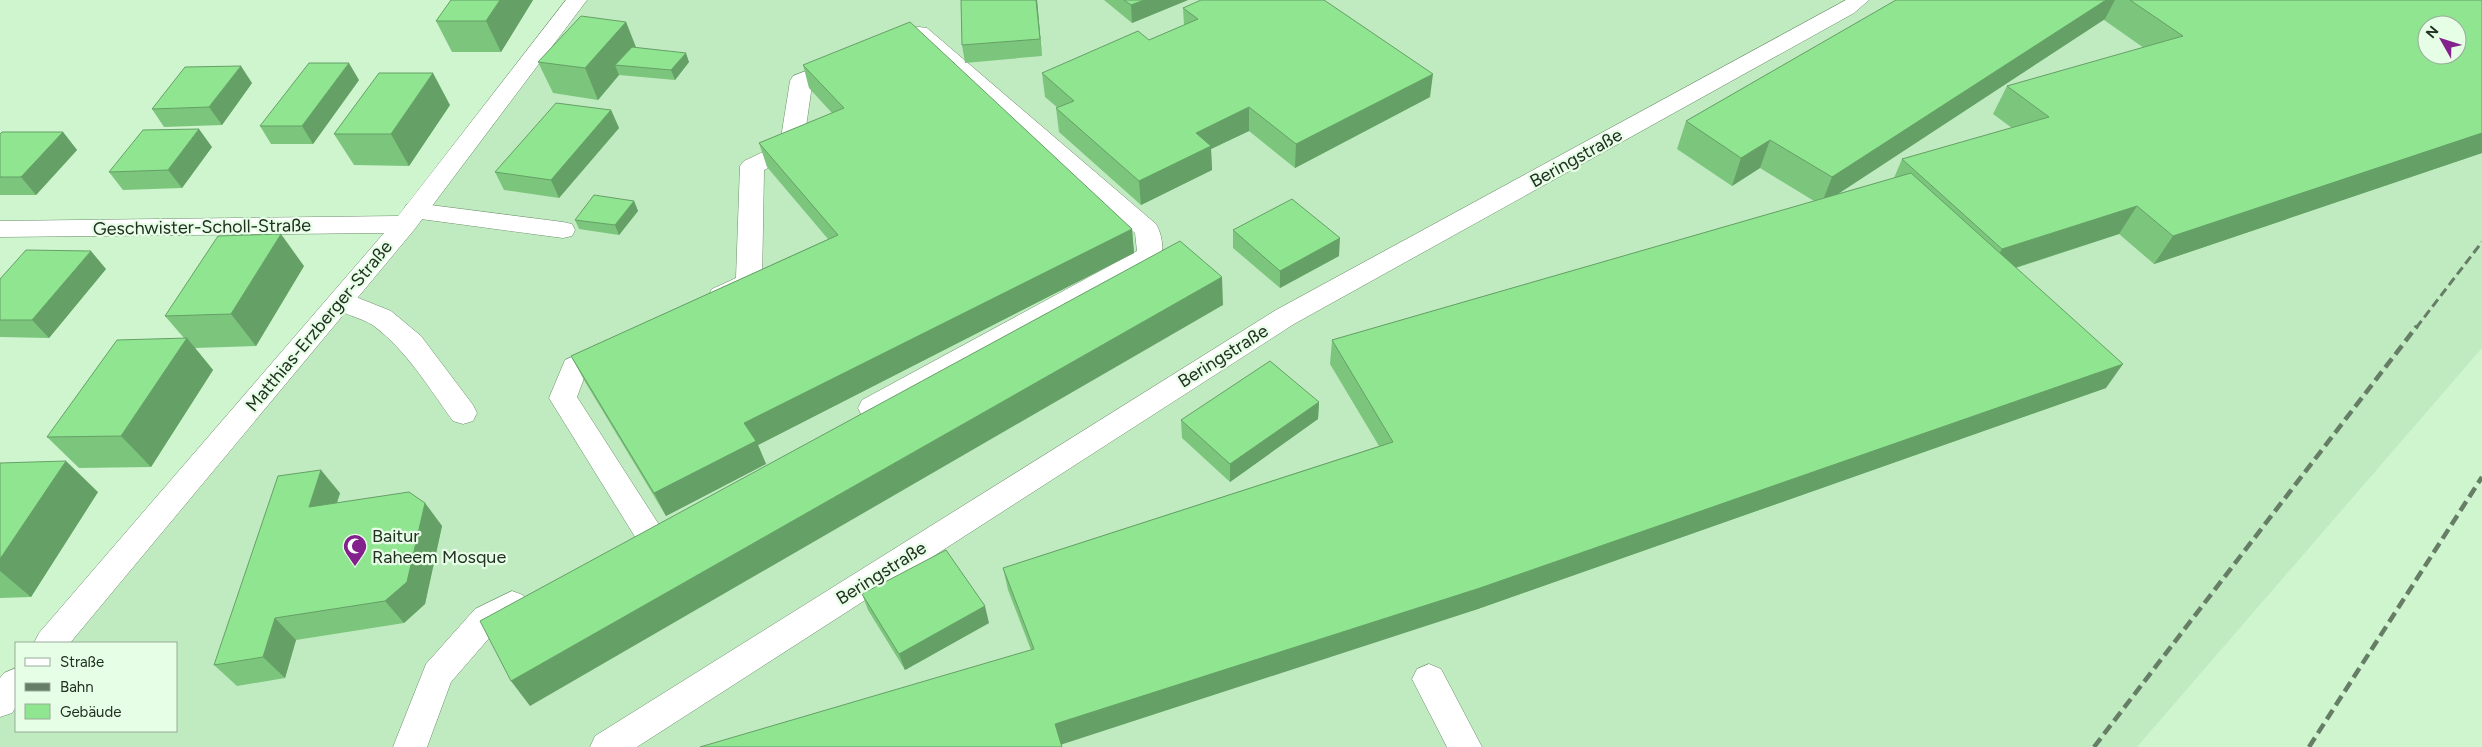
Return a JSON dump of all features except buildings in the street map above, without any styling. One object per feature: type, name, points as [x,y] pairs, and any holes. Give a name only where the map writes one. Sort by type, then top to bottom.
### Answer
[{"type":"street","name":"Matthias-Erzberger-Straße","points":[[51,642],[410,218],[577,0]]},
{"type":"street","name":"Beringstraße","points":[[607,747],[1285,317],[1847,9],[1859,0]]},
{"type":"street","points":[[847,422],[1150,255],[1147,230],[920,33],[898,42]]},
{"type":"street","points":[[697,308],[749,282],[752,166],[791,148],[801,80],[864,56]]},
{"type":"street","name":"Geschwister-Scholl-Straße","points":[[0,229],[410,218],[563,230]]},
{"type":"street","points":[[341,300],[382,318],[411,343],[463,413]]},
{"type":"street","points":[[627,342],[575,367],[563,398],[646,532]]},
{"type":"street","points":[[410,747],[438,674],[486,620],[537,592]]},
{"type":"street","points":[[1429,679],[1465,747]]},
{"type":"street","points":[[0,702],[15,683]]},
{"type":"shaded area","points":[[577,0],[2482,0],[2482,348],[2137,747],[0,747],[0,702],[15,684],[15,732],[178,732],[178,642],[51,642],[405,224]]},
{"type":"railway","points":[[2416,328],[2482,242]]},
{"type":"railway","points":[[2094,747],[2417,326]]},
{"type":"railway","points":[[2309,747],[2482,477]]},
{"type":"place","name":"Baitur Raheem Mosque","points":[[355,567]]}]
